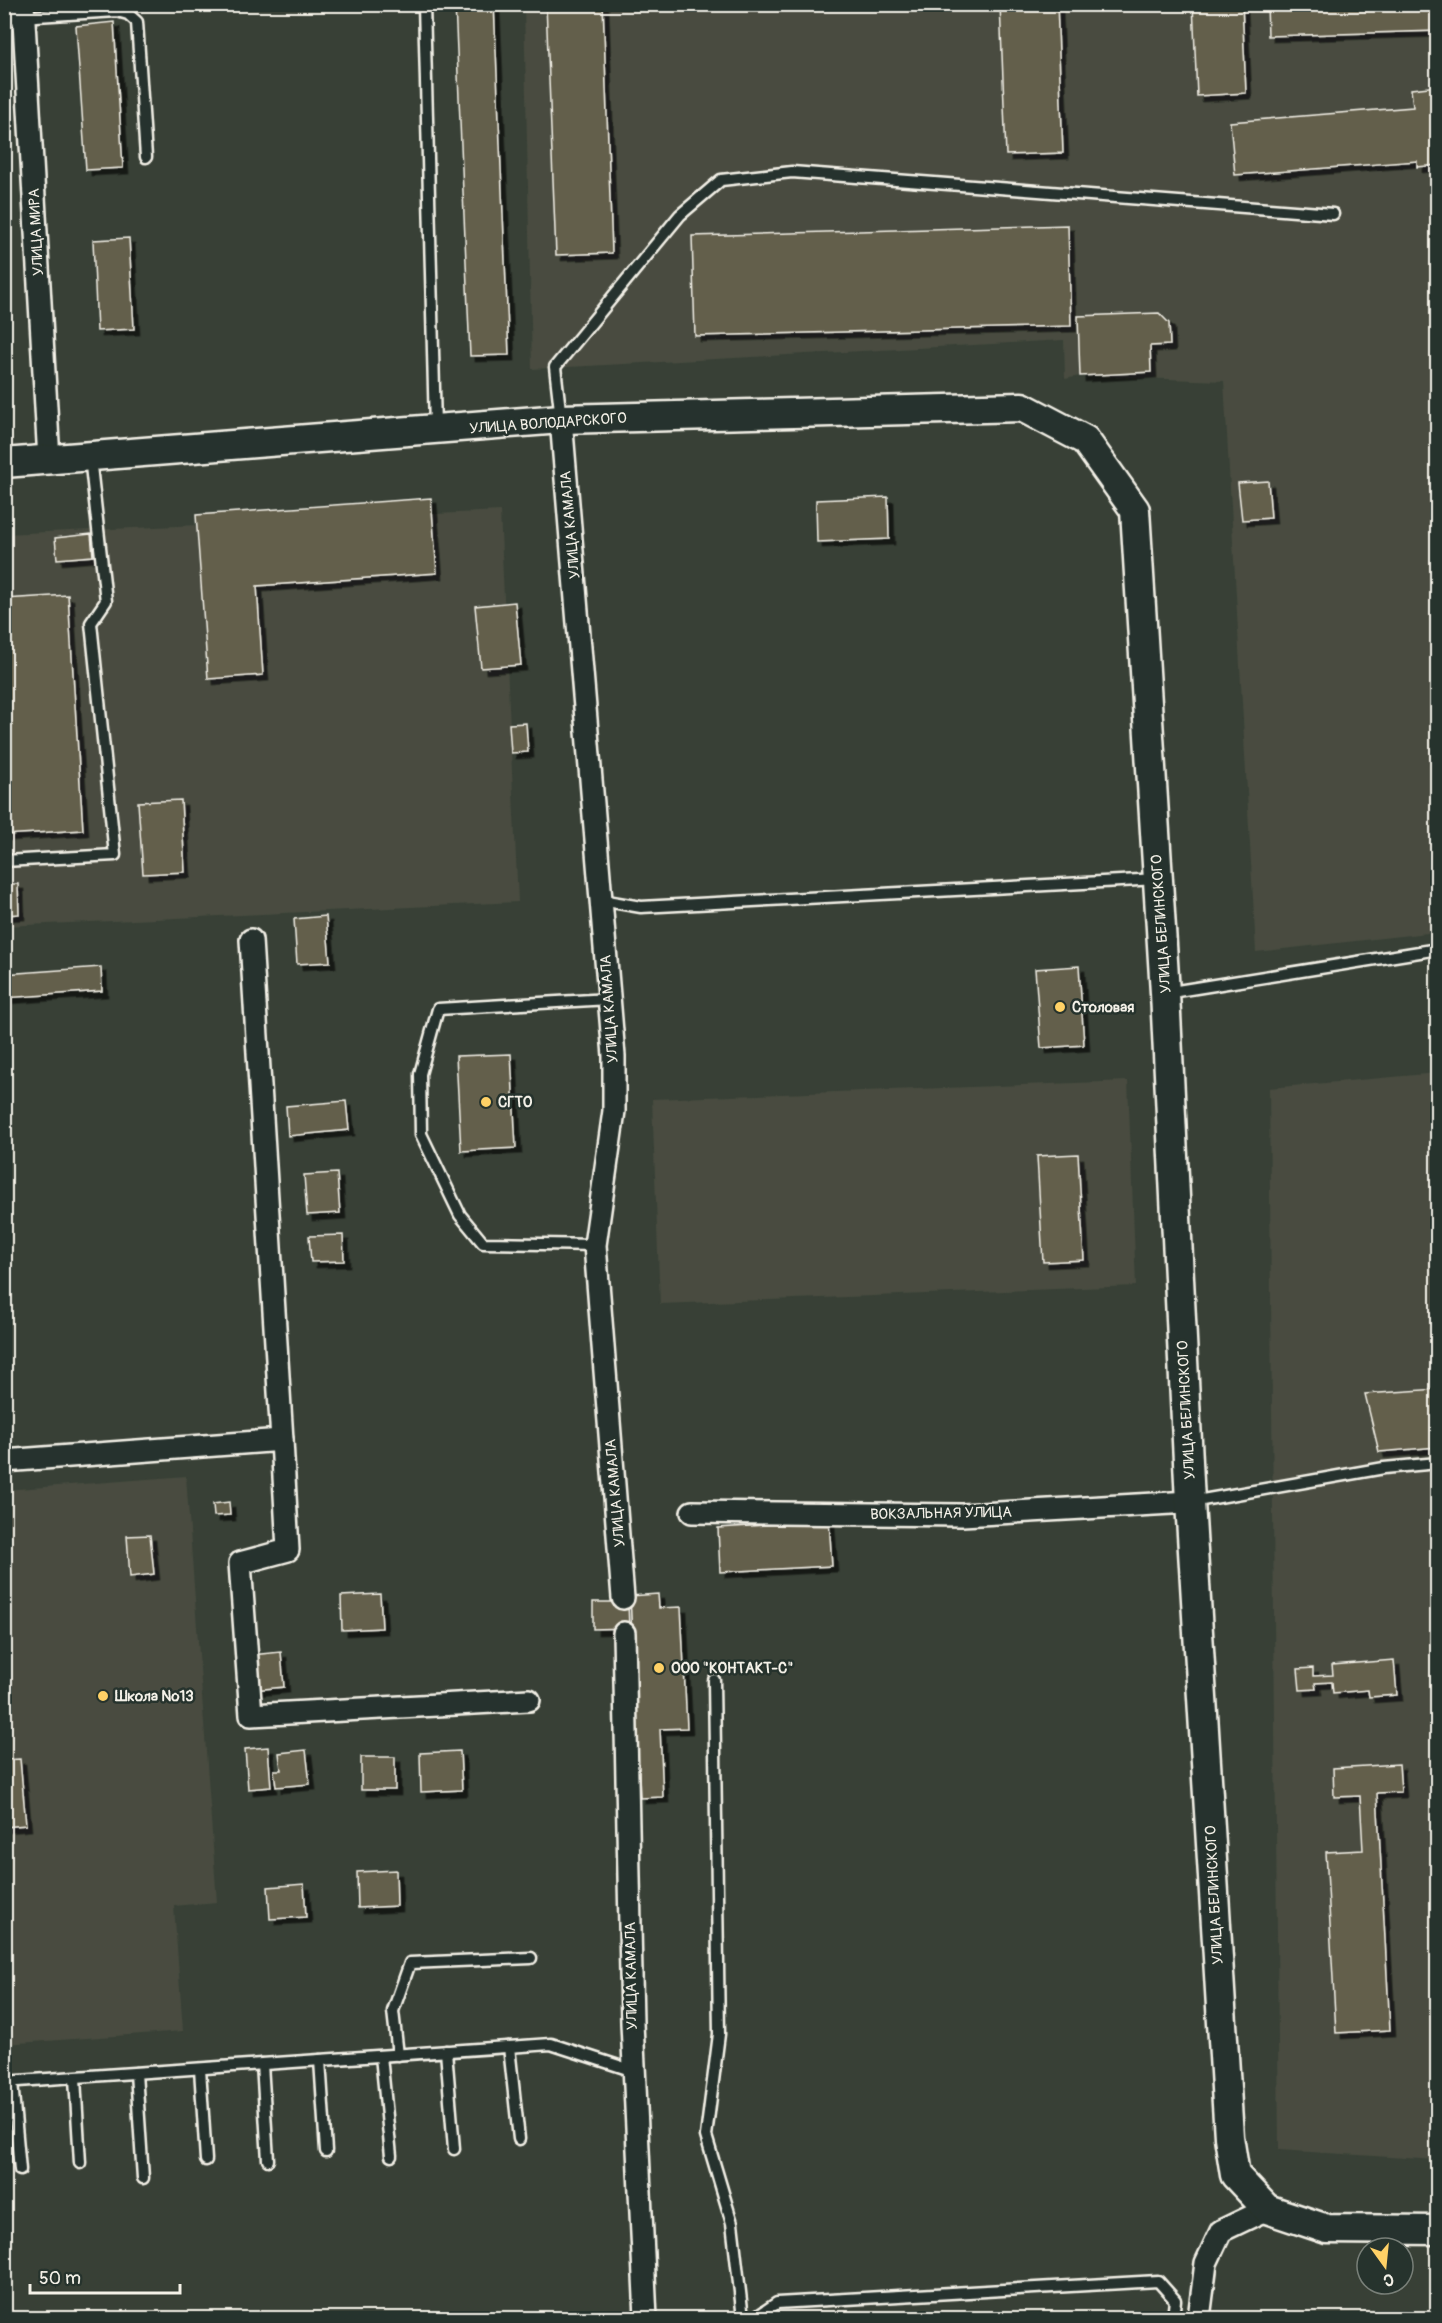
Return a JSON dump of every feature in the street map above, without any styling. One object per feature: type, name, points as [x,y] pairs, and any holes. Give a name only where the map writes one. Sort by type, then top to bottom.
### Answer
[{"type":"street","name":"УЛИЦА МИРА","points":[[17,13],[49,460]]},
{"type":"street","name":"УЛИЦА ВОЛОДАРСКОГО","points":[[4,463],[561,419],[1022,407],[1085,440]]},
{"type":"street","name":"УЛИЦА КАМАЛА","points":[[561,419],[614,1056],[614,1111],[595,1245],[623,1598]]},
{"type":"street","name":"УЛИЦА БЕЛИНСКОГО","points":[[1085,440],[1135,510],[1165,993],[1190,1502],[1229,2137],[1235,2175],[1267,2209],[1327,2229],[1437,2230]]},
{"type":"street","points":[[251,940],[288,1550],[240,1563],[251,1715],[529,1700]]},
{"type":"street","points":[[4,1461],[282,1440]]},
{"type":"street","name":"ВОКЗАЛЬНАЯ УЛИЦА","points":[[692,1512],[962,1515],[1190,1502]]},
{"type":"street","name":"УЛИЦА КАМАЛА","points":[[624,1633],[634,2071],[646,2319]]},
{"type":"street","points":[[1198,2319],[1206,2263],[1221,2231],[1267,2209]]},
{"type":"lane","points":[[424,4],[435,430]]},
{"type":"lane","points":[[17,13],[117,11],[128,14],[136,22],[146,157]]},
{"type":"lane","points":[[561,419],[555,367],[680,215],[721,180],[792,172],[1333,214]]},
{"type":"lane","points":[[4,861],[114,855],[91,623],[106,601],[90,457]]},
{"type":"lane","points":[[601,900],[641,907],[1158,879]]},
{"type":"lane","points":[[1165,993],[1437,949]]},
{"type":"lane","points":[[595,1245],[483,1243],[460,1215],[421,1134],[420,1074],[438,1009],[609,999]]},
{"type":"lane","points":[[1190,1502],[1384,1468],[1437,1463]]},
{"type":"lane","points":[[714,1680],[719,2034],[706,2136],[732,2223],[743,2319]]},
{"type":"lane","points":[[398,2055],[393,2011],[410,1963],[531,1958]]},
{"type":"lane","points":[[20,2170],[8,2082],[550,2044],[634,2071]]},
{"type":"lane","points":[[509,2047],[519,2139]]},
{"type":"lane","points":[[446,2052],[454,2149]]},
{"type":"lane","points":[[381,2056],[391,2156]]},
{"type":"lane","points":[[320,2060],[326,2151]]},
{"type":"lane","points":[[262,2064],[267,2160]]},
{"type":"lane","points":[[200,2069],[206,2160]]},
{"type":"lane","points":[[136,2073],[143,2178]]},
{"type":"lane","points":[[75,2078],[80,2163]]},
{"type":"lane","points":[[755,2319],[777,2303],[1158,2281],[1175,2300],[1173,2319]]},
{"type":"shaded area","points":[[524,5],[1437,5],[1437,932],[1256,952],[1224,381],[1080,376],[1065,379],[1064,340],[532,369]]},
{"type":"shaded area","points":[[500,511],[518,902],[5,926],[4,534]]},
{"type":"shaded area","points":[[1437,1073],[1437,2160],[1279,2150],[1269,1088]]},
{"type":"shaded area","points":[[1128,1081],[1136,1286],[660,1304],[652,1099]]},
{"type":"shaded area","name":"Школа №13","points":[[186,1476],[217,1902],[174,1906],[183,2031],[5,2044],[5,1490]]},
{"type":"building","points":[[455,4],[494,4],[509,355],[470,356]]},
{"type":"building","points":[[546,4],[603,4],[612,253],[556,255]]},
{"type":"building","points":[[1000,4],[1057,4],[1063,153],[1006,155]]},
{"type":"building","points":[[1193,4],[1242,4],[1246,93],[1197,96]]},
{"type":"building","points":[[1267,4],[1438,4],[1438,31],[1268,36]]},
{"type":"building","points":[[114,22],[123,168],[86,170],[76,26]]},
{"type":"building","points":[[1438,86],[1438,165],[1417,167],[1417,161],[1235,175],[1230,122],[1413,107],[1411,89]]},
{"type":"building","points":[[1068,225],[1071,326],[695,336],[692,236]]},
{"type":"building","points":[[129,238],[134,329],[97,331],[93,240]]},
{"type":"building","points":[[1159,313],[1169,323],[1170,345],[1150,346],[1151,372],[1080,376],[1078,316]]},
{"type":"building","points":[[1268,481],[1271,518],[1242,520],[1238,483]]},
{"type":"building","points":[[888,497],[889,539],[817,542],[816,500]]},
{"type":"building","points":[[431,498],[437,573],[257,586],[263,675],[208,679],[196,515]]},
{"type":"building","points":[[91,534],[93,556],[57,559],[55,538]]},
{"type":"building","points":[[68,595],[83,830],[4,835],[4,599]]},
{"type":"building","points":[[515,602],[521,665],[481,668],[475,606]]},
{"type":"building","points":[[526,723],[528,752],[511,753],[509,724]]},
{"type":"building","points":[[181,800],[185,872],[143,874],[138,802]]},
{"type":"building","points":[[4,884],[18,884],[19,914],[4,915]]},
{"type":"building","points":[[326,916],[330,962],[297,964],[294,919]]},
{"type":"building","name":"Столовая","points":[[1079,966],[1084,1045],[1041,1048],[1035,969]]},
{"type":"building","points":[[101,967],[102,991],[4,998],[4,974]]},
{"type":"building","name":"СГТО","points":[[511,1054],[516,1148],[461,1151],[456,1056]]},
{"type":"building","points":[[346,1101],[349,1130],[288,1136],[286,1106]]},
{"type":"building","points":[[1438,1115],[1438,1175],[1432,1116]]},
{"type":"building","points":[[1078,1154],[1084,1260],[1043,1262],[1037,1156]]},
{"type":"building","points":[[337,1173],[340,1213],[307,1215],[304,1175]]},
{"type":"building","points":[[343,1235],[344,1261],[311,1262],[309,1236]]},
{"type":"building","points":[[1438,1389],[1438,1447],[1379,1452],[1365,1394]]},
{"type":"building","points":[[229,1502],[230,1515],[214,1516],[213,1504]]},
{"type":"building","points":[[829,1521],[832,1566],[720,1572],[718,1528]]},
{"type":"building","points":[[150,1535],[154,1574],[130,1577],[127,1536]]},
{"type":"building","points":[[380,1594],[382,1628],[342,1630],[341,1596]]},
{"type":"building","name":"ООО \"КОНТАКТ-С\"","points":[[658,1594],[659,1608],[681,1607],[687,1728],[660,1729],[663,1797],[640,1798],[630,1596]]},
{"type":"building","points":[[593,1602],[628,1602],[629,1628],[593,1629]]},
{"type":"building","points":[[281,1652],[284,1687],[254,1690],[251,1655]]},
{"type":"building","points":[[1394,1660],[1397,1695],[1369,1697],[1368,1690],[1333,1693],[1332,1682],[1315,1683],[1316,1689],[1300,1690],[1298,1669],[1313,1668],[1313,1676],[1333,1675],[1332,1665]]},
{"type":"building","points":[[268,1747],[271,1787],[248,1789],[245,1749]]},
{"type":"building","points":[[306,1750],[310,1784],[276,1787],[274,1770],[281,1770],[279,1753]]},
{"type":"building","points":[[460,1751],[462,1790],[421,1792],[420,1753]]},
{"type":"building","points":[[361,1757],[395,1757],[395,1790],[361,1790]]},
{"type":"building","points":[[20,1759],[26,1825],[4,1827],[4,1760]]},
{"type":"building","points":[[1399,1764],[1401,1792],[1377,1793],[1390,2030],[1336,2033],[1326,1852],[1363,1850],[1360,1796],[1334,1797],[1333,1768]]},
{"type":"building","points":[[396,1870],[397,1906],[358,1908],[357,1872]]},
{"type":"building","points":[[304,1884],[306,1917],[270,1919],[268,1887]]},
{"type":"place","name":"Столовая","points":[[1060,1007]]},
{"type":"place","name":"СГТО","points":[[486,1102]]},
{"type":"place","name":"ООО \"КОНТАКТ-С\"","points":[[659,1668]]},
{"type":"place","name":"Школа №13","points":[[103,1696]]}]
